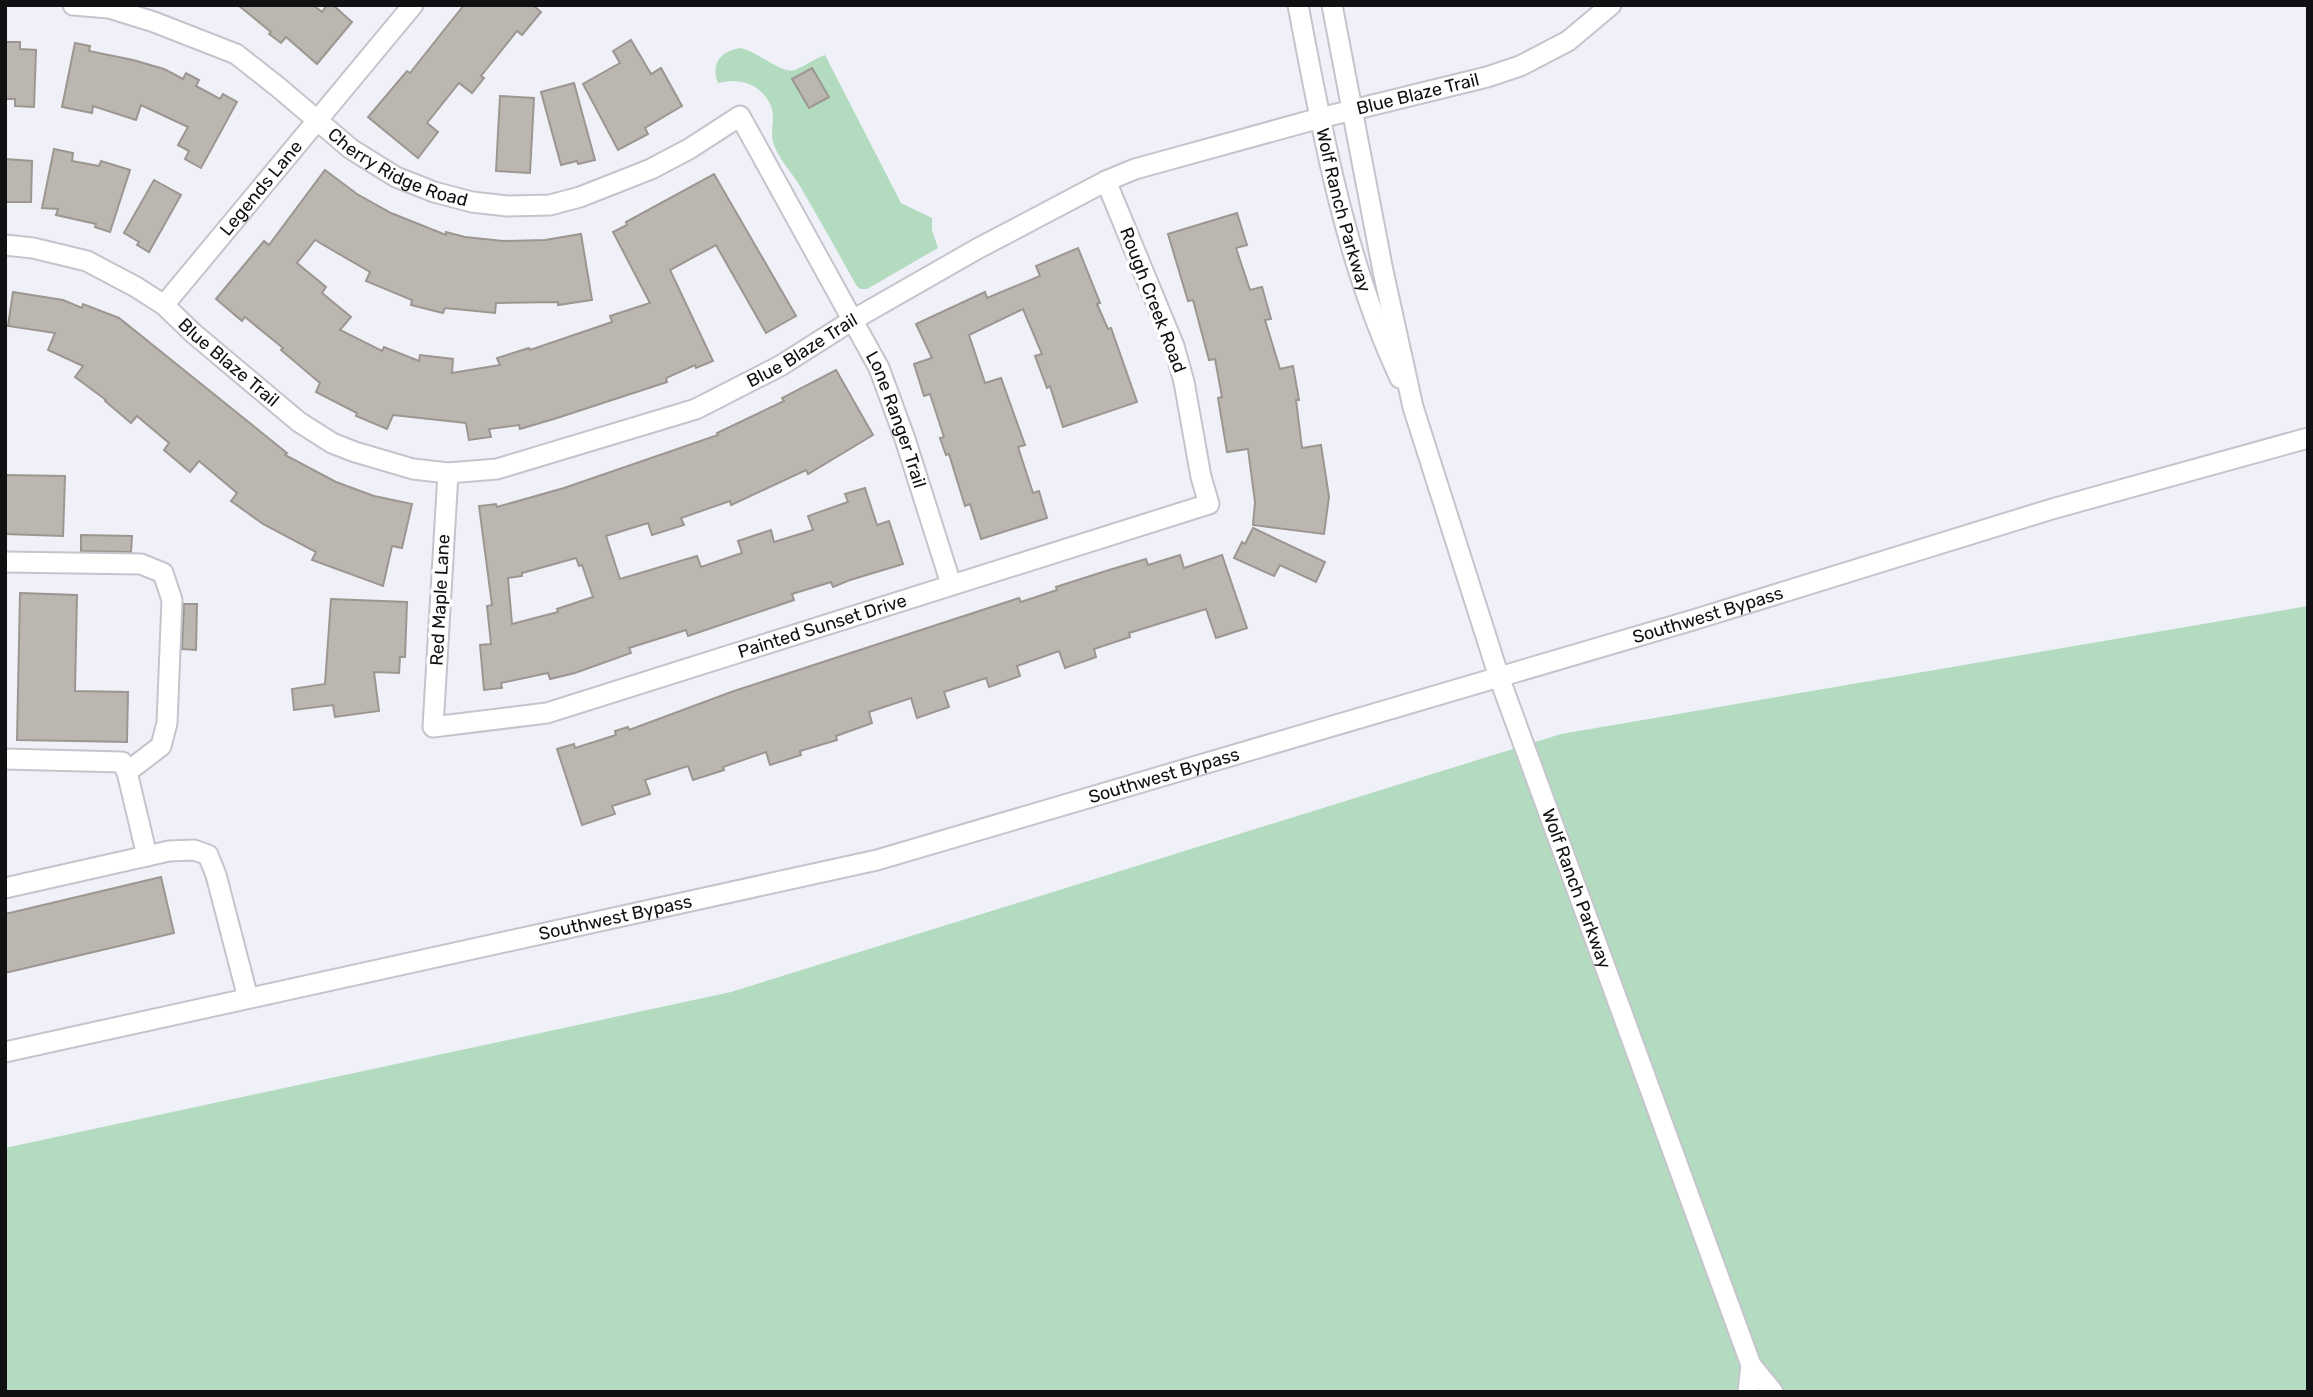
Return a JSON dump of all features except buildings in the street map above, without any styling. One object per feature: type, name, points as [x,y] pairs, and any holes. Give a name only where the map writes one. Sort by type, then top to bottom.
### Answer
[{"type":"street","name":"Cherry Ridge Road","points":[[73,5],[109,8],[154,22],[236,54],[351,149],[396,177],[434,192],[471,202],[506,206],[550,205],[622,182],[689,149],[740,117]]},
{"type":"street","name":"Legends Lane","points":[[164,305],[414,5]]},
{"type":"street","name":"Wolf Ranch Parkway","points":[[1298,5],[1340,204],[1377,327],[1413,407]]},
{"type":"street","name":"Wolf Ranch Parkway","points":[[1332,5],[1383,271],[1413,407],[1499,677],[1751,1365],[1773,1392]]},
{"type":"street","name":"Blue Blaze Trail","points":[[5,246],[33,248],[86,261],[131,284],[164,305],[193,333],[299,422],[332,443],[397,465],[448,472],[497,469],[696,408],[780,366],[851,321],[977,249],[1106,181],[1135,169],[1520,66],[1568,41],[1611,5]]},
{"type":"street","name":"Lone Ranger Trail","points":[[740,117],[879,368],[905,439],[951,584]]},
{"type":"street","name":"Rough Creek Road","points":[[1106,181],[1174,346],[1209,504]]},
{"type":"street","name":"Southwest Bypass","points":[[5,1052],[877,860],[1499,677],[2052,509],[2308,438]]},
{"type":"street","name":"Red Maple Lane","points":[[433,727],[448,472]]},
{"type":"street","name":"Painted Sunset Drive","points":[[433,727],[547,713],[1209,504]]},
{"type":"street","points":[[5,562],[141,564],[163,573],[172,600],[167,723],[161,746],[127,772]]},
{"type":"street","points":[[5,758],[122,762],[127,772],[147,856]]},
{"type":"street","points":[[5,888],[169,851],[194,849],[208,855],[216,875],[248,998]]},
{"type":"street","name":"Wolf Ranch Parkway","points":[[1748,1392],[1751,1365]]},
{"type":"green space","points":[[739,48],[789,70],[798,69],[825,55],[901,203],[932,218],[932,230],[938,248],[867,289],[860,289],[856,285],[800,186],[776,150],[772,138],[772,112],[766,98],[755,87],[745,83],[718,83],[718,60],[726,53]]},
{"type":"green space","points":[[2308,606],[2308,1392],[5,1392],[5,1148],[731,992],[1561,734]]}]
